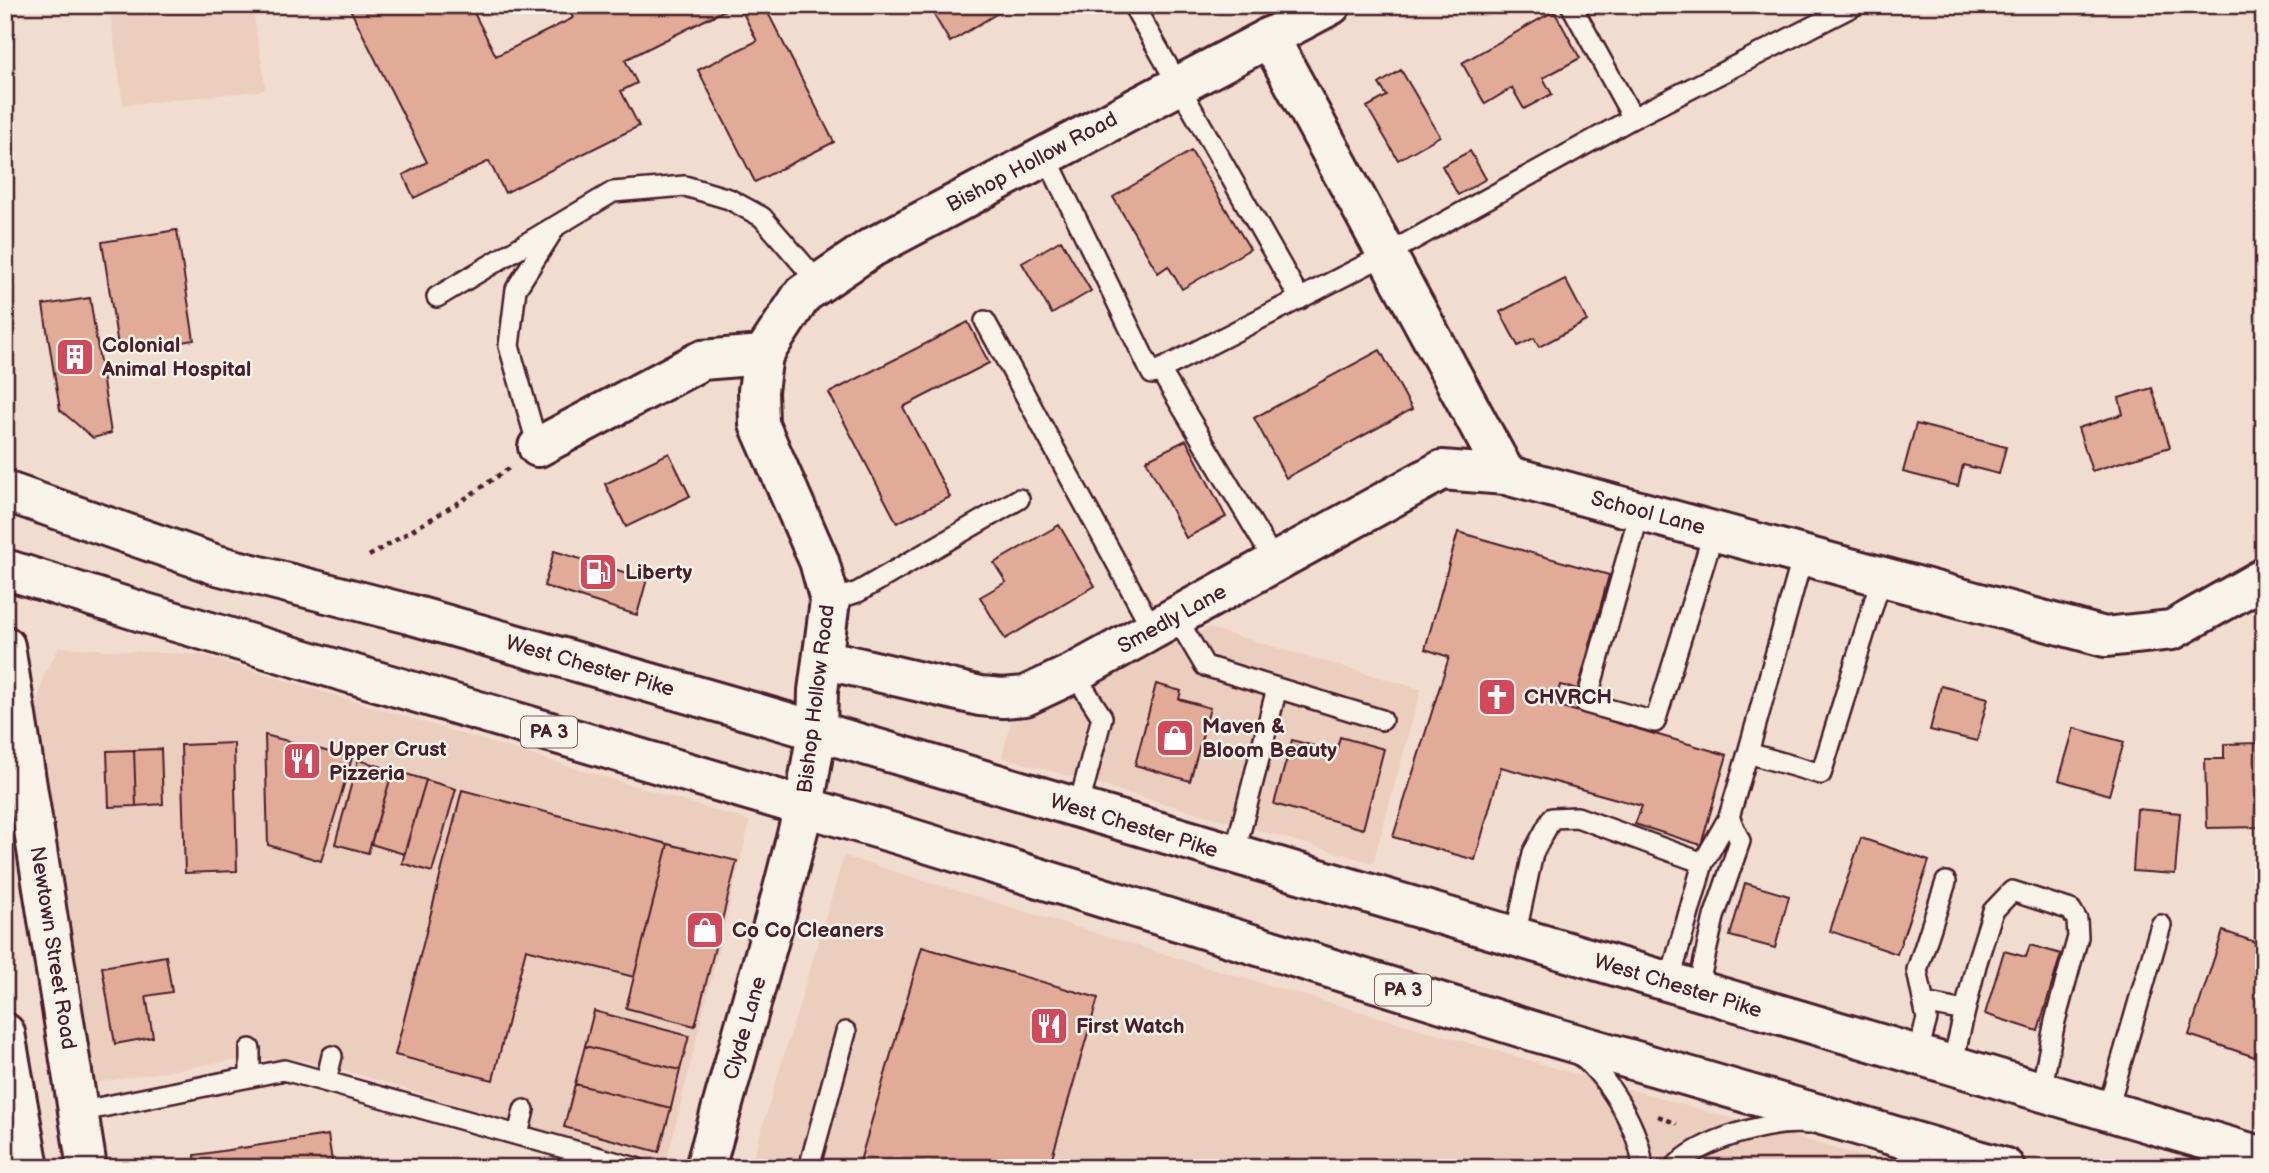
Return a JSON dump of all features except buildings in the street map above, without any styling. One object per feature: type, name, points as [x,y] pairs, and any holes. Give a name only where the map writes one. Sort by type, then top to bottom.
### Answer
[{"type":"main road","name":"Bishop Hollow Road","points":[[804,807],[817,731],[822,659],[830,601],[819,561],[759,424],[758,391],[763,355],[803,294],[871,248],[1331,5]]},
{"type":"main road","points":[[1269,37],[1506,475]]},
{"type":"main road","points":[[538,447],[702,360],[763,355]]},
{"type":"main road","name":"Smedly Lane","points":[[822,659],[980,696],[1025,696],[1074,673],[1442,470],[1506,475]]},
{"type":"main road","name":"School Lane","points":[[1506,475],[2105,637],[2172,630],[2264,579]]},
{"type":"main road","name":"West Chester Pike","points":[[5,491],[216,565],[409,614],[817,731],[1234,856],[2264,1157]]},
{"type":"main road","name":"PA 3","points":[[5,569],[142,612],[804,807],[1536,1032],[2005,1168]]},
{"type":"main road","name":"Newtown Street Road","points":[[5,646],[60,918],[78,1112],[87,1168]]},
{"type":"main road","name":"Clyde Lane","points":[[705,1168],[804,807]]},
{"type":"main road","points":[[5,1032],[29,1168]]},
{"type":"lane","points":[[1133,5],[1300,299]]},
{"type":"lane","points":[[1571,5],[1633,118]]},
{"type":"lane","points":[[1045,154],[1152,374],[1387,254],[1633,118],[1855,5]]},
{"type":"lane","points":[[437,297],[613,192],[685,186],[729,199],[761,217],[819,283]]},
{"type":"lane","points":[[538,447],[509,346],[516,289],[556,226]]},
{"type":"lane","points":[[985,321],[1164,624],[1205,666],[1382,720]]},
{"type":"lane","points":[[1160,370],[1275,562]]},
{"type":"lane","points":[[830,601],[859,592],[1019,499]]},
{"type":"lane","points":[[1640,511],[1586,703],[1655,722],[1714,531]]},
{"type":"lane","points":[[1683,987],[1703,863],[1729,817],[1802,555]]},
{"type":"lane","points":[[1748,753],[1821,774],[1882,576]]},
{"type":"lane","points":[[1074,673],[1102,717],[1078,809]]},
{"type":"lane","points":[[1234,856],[1277,688]]},
{"type":"lane","points":[[1515,937],[1533,853],[1552,818],[1577,817],[1703,863]]},
{"type":"lane","points":[[1683,987],[1714,917],[1740,841],[1729,817]]},
{"type":"lane","points":[[1934,1060],[1917,970],[1946,882]]},
{"type":"lane","points":[[1934,1060],[1964,1011],[1993,911],[2012,891],[2071,910],[2077,920],[2078,937],[2055,1021],[2041,1091]]},
{"type":"lane","points":[[2107,1111],[2161,925]]},
{"type":"lane","points":[[1924,1003],[1964,1011]]},
{"type":"lane","points":[[809,1168],[845,1032]]},
{"type":"lane","points":[[1536,1032],[1580,1055],[1611,1090],[1630,1121],[1642,1168]]},
{"type":"lane","points":[[250,1049],[250,1076]]},
{"type":"lane","points":[[326,1081],[332,1056]]},
{"type":"lane","points":[[78,1112],[284,1070],[636,1168]]},
{"type":"lane","points":[[518,1135],[524,1110]]},
{"type":"lane","points":[[1674,1168],[1682,1159],[1708,1144],[1747,1131],[1793,1122],[1881,1132]]},
{"type":"path","points":[[369,556],[463,500],[538,447]]},
{"type":"path","points":[[1651,1114],[1677,1124]]},
{"type":"shaded area","points":[[109,5],[252,5],[266,90],[123,105]]},
{"type":"shaded area","points":[[1208,628],[1421,689],[1373,863],[1002,757],[1012,718]]},
{"type":"shaded area","points":[[59,647],[202,655],[750,821],[665,1168],[334,1067],[290,1058],[229,1061],[95,1083],[36,709],[43,677]]},
{"type":"shaded area","points":[[844,856],[1213,969],[1903,1168],[750,1168]]},
{"type":"place","name":"Colonial Animal Hospital","points":[[75,357]]},
{"type":"place","name":"Liberty","points":[[598,572]]},
{"type":"place","name":"CHVRCH","points":[[1497,697]]},
{"type":"place","name":"Maven & Bloom Beauty","points":[[1175,738]]},
{"type":"place","name":"Upper Crust Pizzeria","points":[[302,761]]},
{"type":"place","name":"Co Co Cleaners","points":[[705,930]]},
{"type":"place","name":"First Watch","points":[[1049,1026]]}]
